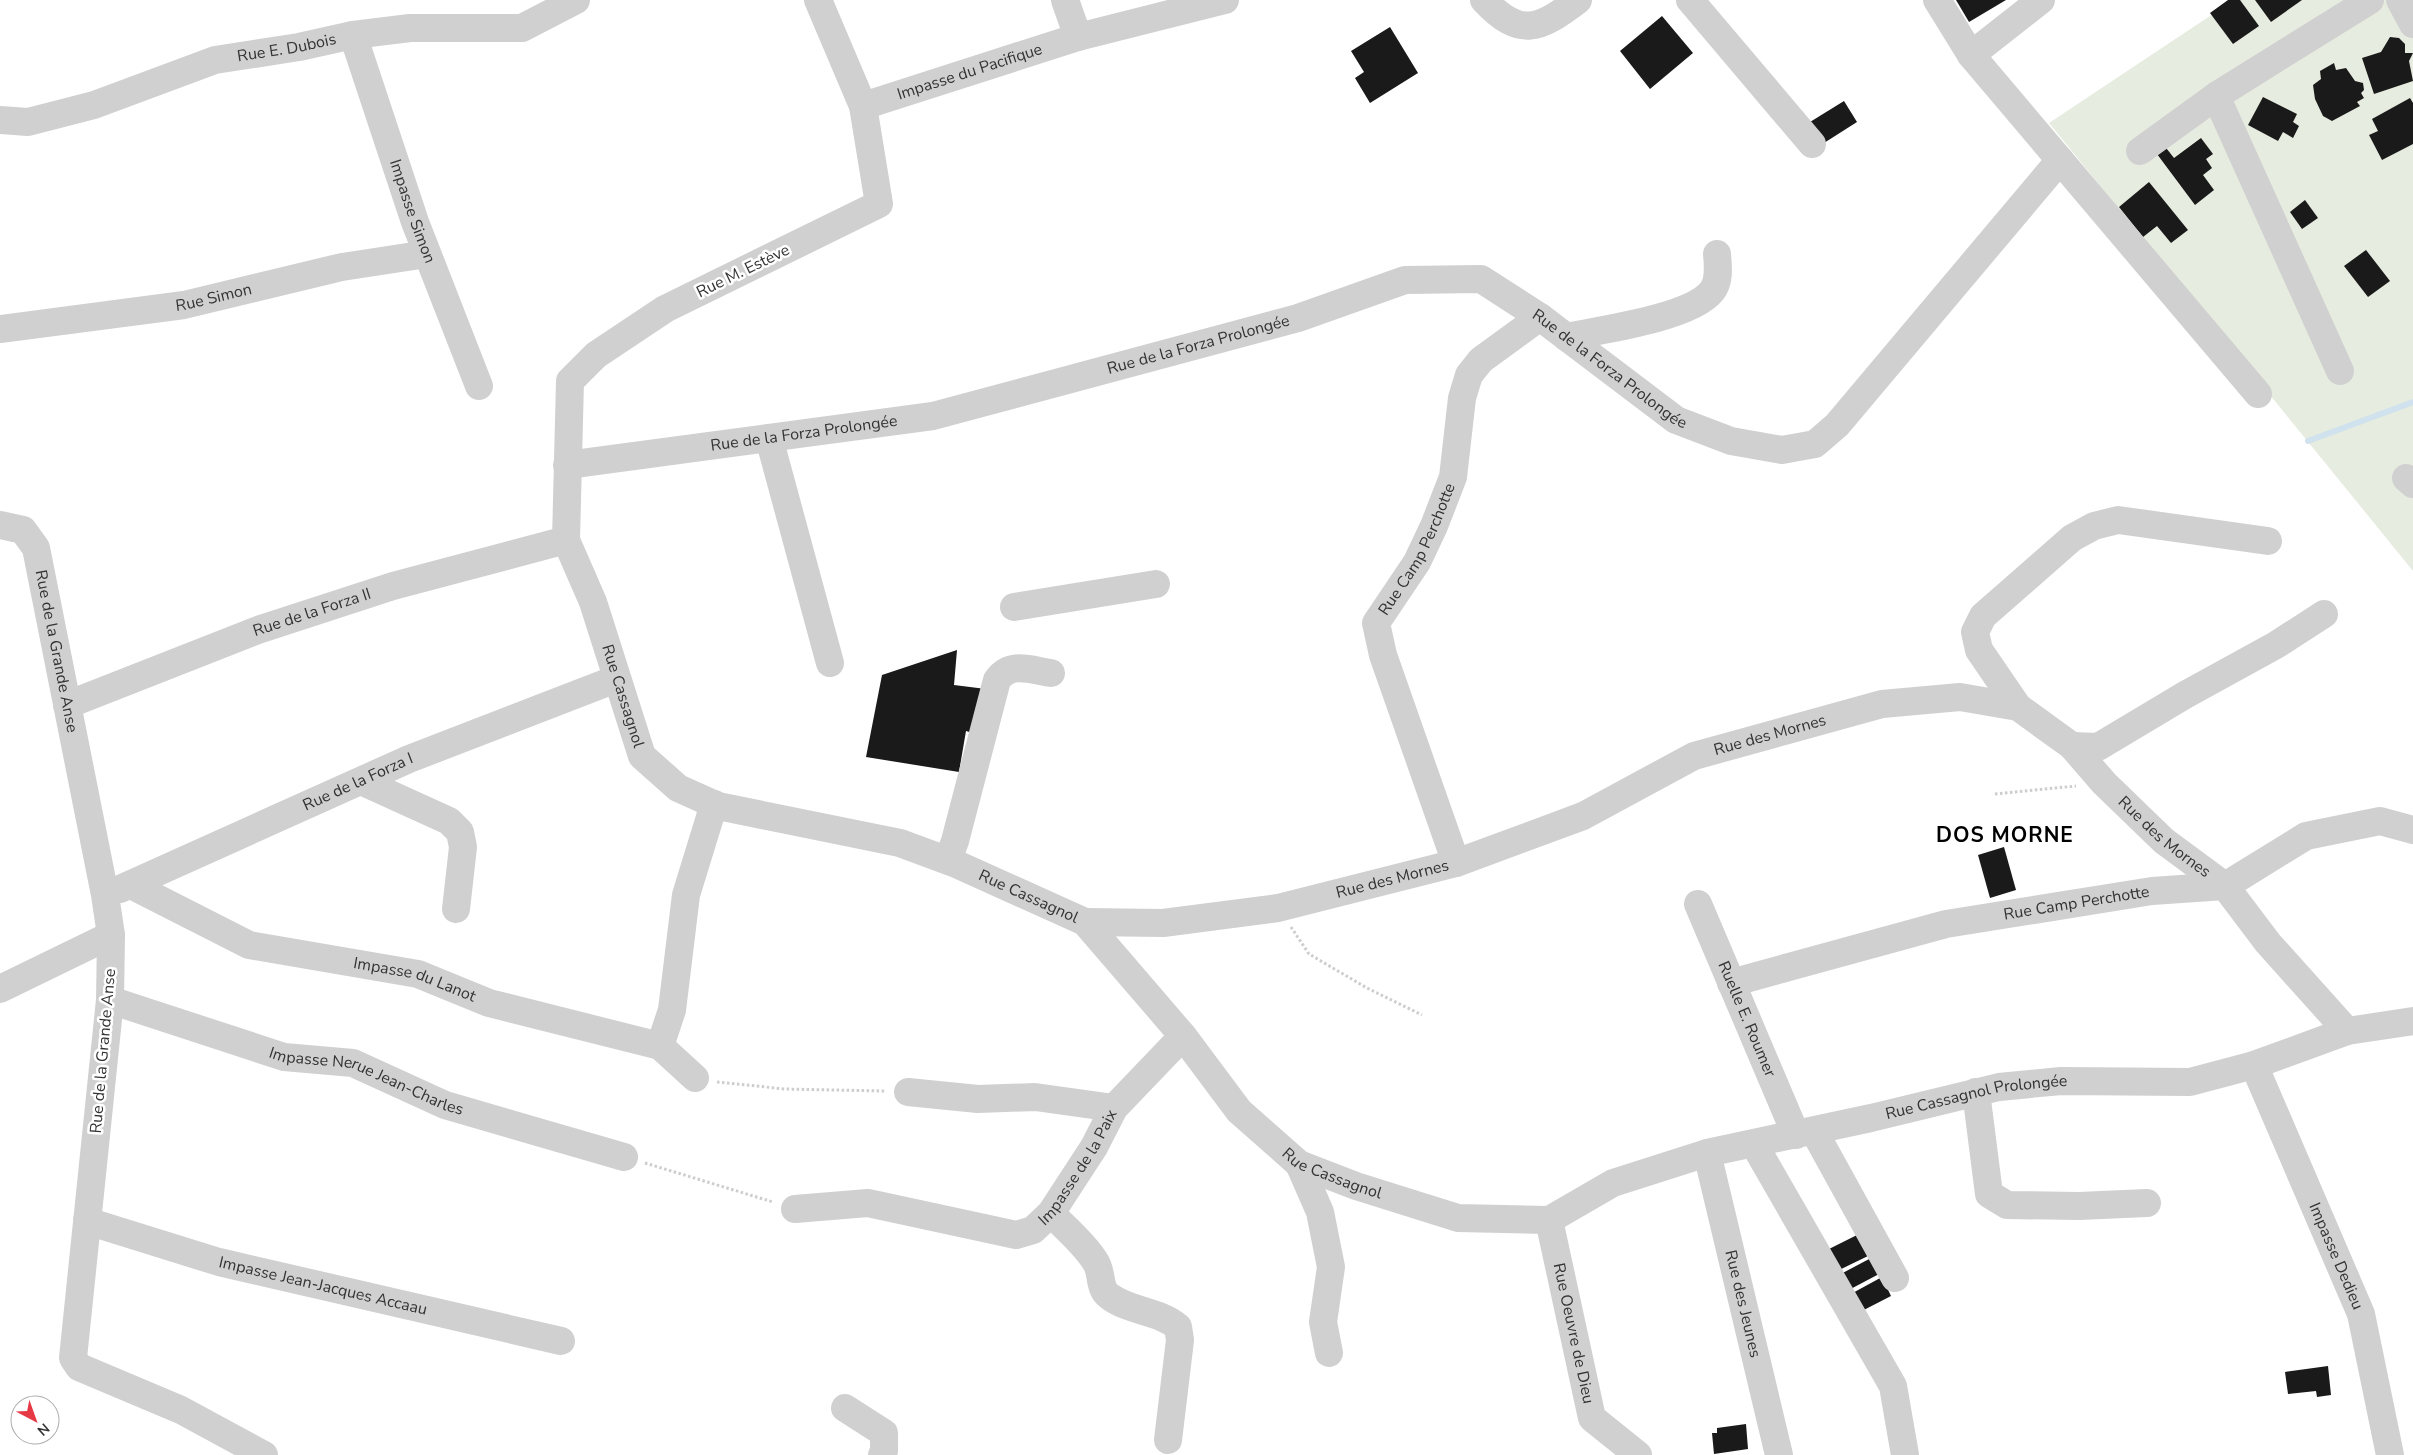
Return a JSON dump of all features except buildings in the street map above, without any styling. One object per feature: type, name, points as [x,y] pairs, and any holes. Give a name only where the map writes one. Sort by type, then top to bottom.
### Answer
[{"type":"street","name":"Rue E. Dubois","points":[[0,120],[28,122],[94,105],[216,60],[299,47],[353,35],[410,28],[522,28],[576,0]]},
{"type":"street","name":"Rue M. Estève","points":[[566,540],[570,381],[596,355],[665,309],[879,204],[863,106],[818,0]]},
{"type":"street","points":[[1065,0],[1078,37]]},
{"type":"street","name":"Impasse du Pacifique","points":[[863,106],[1078,37],[1225,0]]},
{"type":"street","points":[[1484,0],[1499,17],[1519,26],[1538,25],[1560,14],[1578,0]]},
{"type":"street","points":[[1690,0],[1812,144]]},
{"type":"street","points":[[1937,0],[1971,55],[2258,394]]},
{"type":"street","points":[[1971,55],[2041,0]]},
{"type":"street","points":[[2140,151],[2216,96],[2370,0]]},
{"type":"street","points":[[2400,0],[2413,24]]},
{"type":"street","name":"Impasse Simon","points":[[353,35],[427,254],[479,386]]},
{"type":"street","points":[[2216,96],[2340,371]]},
{"type":"street","name":"Rue de la Forza Prolongée","points":[[567,465],[933,416],[1298,318],[1405,280],[1481,279],[1540,317],[1676,420],[1731,441],[1782,450],[1815,444],[1837,425],[2060,160]]},
{"type":"street","name":"Rue Simon","points":[[0,329],[184,305],[342,267],[427,254]]},
{"type":"street","points":[[1566,337],[1668,315],[1697,304],[1712,291],[1718,276],[1717,254]]},
{"type":"street","name":"Rue Camp Perchotte","points":[[1456,863],[1383,655],[1376,623],[1417,562],[1450,485],[1459,434],[1462,398],[1469,375],[1481,360],[1540,317]]},
{"type":"street","points":[[770,438],[830,662]]},
{"type":"street","points":[[2018,707],[1979,650],[1975,632],[1983,616],[2072,538],[2094,526],[2118,520],[2268,541]]},
{"type":"street","name":"Rue de la Grande Anse","points":[[0,525],[23,530],[36,548],[105,895],[111,935],[110,1000],[74,1363],[181,1410],[264,1455]]},
{"type":"street","name":"Rue Cassagnol","points":[[566,540],[593,602],[642,756],[678,788],[714,804],[900,843],[948,860],[1085,922],[1183,1036],[1239,1111],[1299,1164],[1356,1186],[1458,1218],[1549,1220]]},
{"type":"street","name":"Rue de la Forza II","points":[[67,705],[258,630],[393,586],[566,540]]},
{"type":"street","points":[[1014,607],[1156,584]]},
{"type":"street","points":[[2072,746],[2098,747],[2185,695],[2276,645],[2324,614]]},
{"type":"street","points":[[948,860],[955,841],[997,680],[1004,671],[1015,667],[1051,673]]},
{"type":"street","name":"Rue de la Forza I","points":[[105,895],[409,759],[616,679]]},
{"type":"street","name":"Rue des Mornes","points":[[1085,922],[1163,924],[1278,908],[1456,863],[1583,816],[1694,756],[1802,724],[1882,704],[1960,697],[2018,707],[2072,746],[2104,783],[2164,842],[2225,886],[2268,943],[2347,1031]]},
{"type":"street","points":[[361,781],[450,821],[460,832],[463,847],[456,909]]},
{"type":"street","points":[[660,1046],[672,1010],[686,894],[714,804]]},
{"type":"street","name":"Rue Camp Perchotte","points":[[1731,982],[1946,924],[2152,891],[2225,886],[2306,836],[2380,821],[2413,830]]},
{"type":"street","name":"Impasse du Lanot","points":[[131,885],[249,945],[418,974],[489,1003],[660,1046],[695,1078]]},
{"type":"street","name":"Ruelle E. Roumer","points":[[1698,904],[1731,982],[1805,1133],[1895,1278]]},
{"type":"street","points":[[0,989],[111,935]]},
{"type":"street","name":"Impasse Nerue Jean-Charles","points":[[110,1000],[284,1057],[353,1063],[445,1105],[624,1157]]},
{"type":"street","name":"Rue Cassagnol Prolongée","points":[[1549,1220],[1613,1183],[1707,1154],[1805,1133],[1976,1092],[1999,1087],[2060,1081],[2190,1082],[2254,1065],[2347,1031],[2413,1021]]},
{"type":"street","points":[[2380,1026],[2413,1042]]},
{"type":"street","name":"Impasse de la Paix","points":[[795,1209],[868,1202],[1016,1235],[1034,1230],[1051,1213],[1094,1147],[1114,1108],[1183,1036]]},
{"type":"street","name":"Impasse Dedieu","points":[[2254,1065],[2362,1314],[2390,1455]]},
{"type":"street","points":[[908,1092],[978,1099],[1035,1097],[1114,1108]]},
{"type":"street","points":[[1976,1092],[1989,1194],[2007,1205],[2079,1206],[2146,1204]]},
{"type":"street","points":[[1754,1144],[1893,1386],[1905,1455]]},
{"type":"street","name":"Rue des Jeunes","points":[[1707,1154],[1779,1455]]},
{"type":"street","points":[[1299,1164],[1320,1212],[1330,1268],[1323,1322],[1329,1353]]},
{"type":"street","points":[[1051,1213],[1096,1261],[1101,1272],[1103,1289],[1109,1296],[1123,1304],[1167,1318],[1178,1327],[1180,1340],[1168,1440]]},
{"type":"street","name":"Rue Oeuvre de Dieu","points":[[1549,1220],[1592,1418],[1638,1455]]},
{"type":"street","name":"Impasse Jean-Jacques Accaau","points":[[87,1221],[219,1262],[561,1341]]},
{"type":"street","points":[[845,1408],[884,1433],[884,1451],[882,1455]]},
{"type":"path","points":[[1995,794],[2104,783]]},
{"type":"path","points":[[1278,908],[1309,954],[1367,988],[1422,1015]]},
{"type":"path","points":[[695,1078],[730,1084],[785,1089],[908,1092]]},
{"type":"path","points":[[624,1157],[795,1209]]},
{"type":"shaded area","points":[[2234,0],[2413,0],[2413,571],[2049,123]]},
{"type":"waterway","points":[[2308,441],[2413,402]]},
{"type":"district","name":"DOS MORNE","points":[[2005,835]]}]
